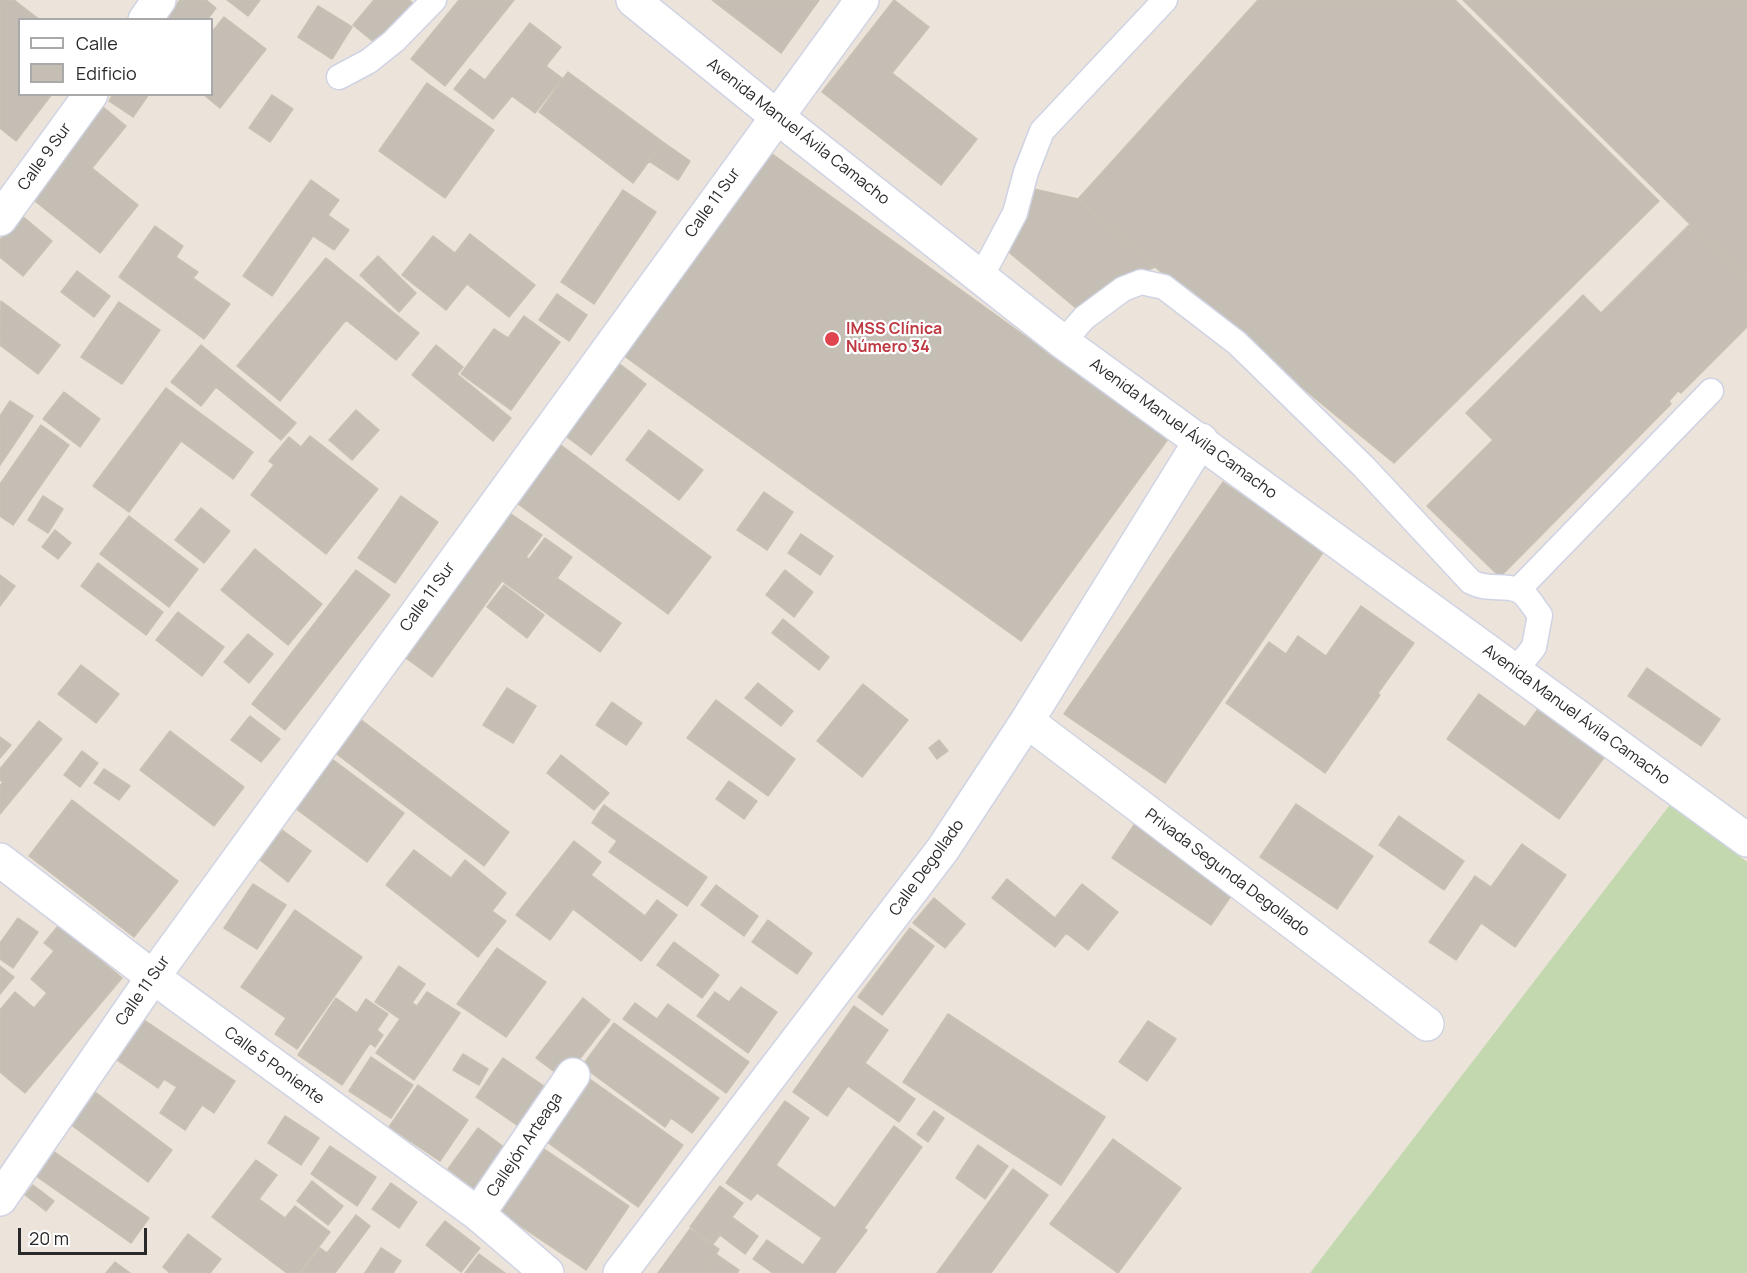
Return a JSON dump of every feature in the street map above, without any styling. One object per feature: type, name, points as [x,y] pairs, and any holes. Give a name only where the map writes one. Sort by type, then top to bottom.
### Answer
[{"type":"street","points":[[146,18],[159,0]]},
{"type":"street","name":"Avenida Manuel Ávila Camacho","points":[[633,0],[1063,342],[1201,440],[1747,840]]},
{"type":"street","name":"Calle 11 Sur","points":[[0,1198],[153,977],[862,0]]},
{"type":"street","name":"Calle 9 Sur","points":[[0,219],[89,96]]},
{"type":"street","name":"Calle Degollado","points":[[620,1273],[943,849],[1027,721],[1201,440]]},
{"type":"street","name":"Privada Segunda Degollado","points":[[1027,721],[1427,1024]]},
{"type":"street","name":"Calle 5 Poniente","points":[[0,860],[153,977],[478,1214],[547,1273]]},
{"type":"street","name":"Callejón Arteaga","points":[[478,1214],[573,1075]]},
{"type":"lane","points":[[339,77],[369,61],[394,42],[434,0]]},
{"type":"lane","points":[[981,277],[1015,213],[1026,172],[1042,131],[1162,1]]},
{"type":"lane","points":[[1063,342],[1084,318],[1122,290],[1141,282],[1164,287],[1237,343],[1364,467],[1471,582],[1480,586],[1518,590],[1539,615],[1534,647],[1515,671]]},
{"type":"lane","points":[[1518,590],[1711,391]]},
{"type":"green space","points":[[1672,802],[1747,862],[1747,1273],[1310,1273]]},
{"type":"building","points":[[0,0],[14,0],[37,18],[18,18],[18,96],[50,96],[16,141],[0,128]]},
{"type":"building","points":[[180,0],[206,0],[216,8],[208,18],[166,18]]},
{"type":"building","points":[[227,0],[260,0],[248,16]]},
{"type":"building","points":[[374,0],[409,0],[415,5],[381,48],[353,25]]},
{"type":"building","points":[[459,0],[514,0],[445,86],[411,59]]},
{"type":"building","points":[[712,0],[819,0],[781,53]]},
{"type":"building","points":[[894,0],[929,27],[892,73],[977,139],[941,185],[822,92]]},
{"type":"building","points":[[1258,0],[1455,0],[1659,201],[1394,463],[1155,267],[1078,199]]},
{"type":"building","points":[[1463,0],[1747,0],[1747,279],[1690,224]]},
{"type":"building","points":[[318,6],[352,27],[332,59],[298,37]]},
{"type":"building","points":[[224,17],[266,49],[220,108],[205,96],[213,96],[213,31]]},
{"type":"building","points":[[530,23],[561,47],[546,66],[562,78],[535,113],[512,96],[493,119],[454,89],[470,69],[485,80]]},
{"type":"building","points":[[568,72],[663,142],[633,183],[539,112]]},
{"type":"building","points":[[427,83],[494,130],[445,198],[379,151]]},
{"type":"building","points":[[272,95],[293,109],[270,142],[249,128]]},
{"type":"building","points":[[112,96],[148,96],[133,117],[109,101]]},
{"type":"building","points":[[103,107],[126,126],[92,168],[138,205],[100,253],[30,197]]},
{"type":"building","points":[[663,142],[690,161],[678,180],[649,161]]},
{"type":"building","points":[[768,151],[1168,439],[1021,641],[620,353]]},
{"type":"building","points":[[311,180],[339,200],[328,215],[349,230],[334,250],[313,236],[272,296],[243,276]]},
{"type":"building","points":[[1034,189],[1078,199],[1155,267],[1139,274],[1082,313],[1005,249]]},
{"type":"building","points":[[623,190],[656,212],[594,304],[561,282]]},
{"type":"building","points":[[21,215],[52,241],[23,276],[0,257],[0,240]]},
{"type":"building","points":[[1690,224],[1747,279],[1747,327],[1681,393],[1678,391],[1669,401],[1671,404],[1500,577],[1427,506],[1493,440],[1466,413],[1583,295],[1601,313]]},
{"type":"building","points":[[155,226],[183,246],[176,257],[198,272],[193,278],[230,304],[204,339],[119,277]]},
{"type":"building","points":[[470,234],[535,285],[509,317],[467,284],[446,310],[402,275],[433,236],[455,253]]},
{"type":"building","points":[[378,256],[416,293],[399,312],[360,275]]},
{"type":"building","points":[[326,258],[419,333],[396,360],[346,320],[280,401],[237,366]]},
{"type":"building","points":[[77,271],[110,296],[94,317],[61,292]]},
{"type":"building","points":[[557,294],[587,315],[569,341],[539,320]]},
{"type":"building","points":[[1,301],[60,345],[38,374],[0,345]]},
{"type":"building","points":[[119,302],[160,330],[122,384],[81,357]]},
{"type":"building","points":[[524,316],[560,342],[511,410],[461,374],[494,329],[508,338]]},
{"type":"building","points":[[201,345],[296,423],[281,440],[216,387],[201,406],[171,382]]},
{"type":"building","points":[[436,345],[463,367],[457,374],[511,418],[493,441],[412,375]]},
{"type":"building","points":[[617,362],[646,384],[591,455],[563,434]]},
{"type":"building","points":[[166,388],[253,452],[233,479],[181,441],[129,512],[93,486]]},
{"type":"building","points":[[64,392],[100,419],[80,447],[43,419]]},
{"type":"building","points":[[10,401],[33,416],[0,465],[0,416]]},
{"type":"building","points":[[356,410],[379,430],[352,460],[329,440]]},
{"type":"building","points":[[41,425],[69,445],[13,525],[0,516],[0,484]]},
{"type":"building","points":[[649,430],[703,470],[679,500],[626,460]]},
{"type":"building","points":[[310,436],[378,489],[326,554],[251,495],[274,465],[269,461],[289,437],[301,447]]},
{"type":"building","points":[[558,443],[711,557],[668,614],[514,501]]},
{"type":"building","points":[[1223,482],[1324,551],[1165,783],[1064,714]]},
{"type":"building","points":[[764,492],[793,512],[767,550],[737,530]]},
{"type":"building","points":[[43,496],[63,509],[48,533],[28,520]]},
{"type":"building","points":[[401,496],[438,522],[395,583],[358,558]]},
{"type":"building","points":[[201,508],[230,531],[204,563],[175,540]]},
{"type":"building","points":[[508,512],[542,535],[526,557],[529,559],[545,538],[572,557],[557,578],[621,623],[600,652],[502,581],[432,677],[403,656]]},
{"type":"building","points":[[129,516],[198,569],[169,607],[100,554]]},
{"type":"building","points":[[55,530],[71,543],[58,559],[42,547]]},
{"type":"building","points":[[801,534],[833,556],[820,575],[788,553]]},
{"type":"building","points":[[255,549],[322,604],[288,645],[221,590]]},
{"type":"building","points":[[98,563],[163,612],[146,635],[81,586]]},
{"type":"building","points":[[356,570],[390,595],[285,730],[252,704]]},
{"type":"building","points":[[785,570],[813,592],[794,617],[766,595]]},
{"type":"building","points":[[0,575],[15,586],[0,606]]},
{"type":"building","points":[[504,585],[544,615],[527,638],[487,607]]},
{"type":"building","points":[[1361,606],[1414,643],[1325,773],[1226,703],[1269,642],[1286,654],[1298,636],[1326,656]]},
{"type":"building","points":[[178,612],[224,647],[202,676],[156,640]]},
{"type":"building","points":[[783,619],[829,657],[819,670],[772,633]]},
{"type":"building","points":[[248,634],[273,654],[249,683],[224,662]]},
{"type":"building","points":[[81,665],[119,694],[96,723],[58,694]]},
{"type":"building","points":[[1647,668],[1720,719],[1701,746],[1628,696]]},
{"type":"building","points":[[758,683],[793,711],[781,726],[745,698]]},
{"type":"building","points":[[863,684],[908,720],[862,777],[817,741]]},
{"type":"building","points":[[507,688],[536,706],[513,743],[483,725]]},
{"type":"building","points":[[1479,694],[1525,727],[1538,709],[1605,756],[1559,819],[1447,739]]},
{"type":"building","points":[[716,700],[795,759],[768,796],[687,738]]},
{"type":"building","points":[[612,702],[642,723],[626,745],[596,725]]},
{"type":"building","points":[[250,716],[280,739],[261,762],[231,740]]},
{"type":"building","points":[[360,719],[509,832],[484,866],[334,752]]},
{"type":"building","points":[[39,721],[62,739],[0,814],[0,786],[3,782],[0,780],[0,769]]},
{"type":"building","points":[[170,731],[244,787],[214,826],[140,770]]},
{"type":"building","points":[[0,737],[11,745],[0,758]]},
{"type":"building","points":[[939,740],[948,751],[937,759],[929,748]]},
{"type":"building","points":[[82,751],[98,763],[80,787],[64,775]]},
{"type":"building","points":[[561,755],[609,793],[594,810],[547,773]]},
{"type":"building","points":[[332,759],[404,813],[367,862],[295,808]]},
{"type":"building","points":[[104,769],[130,786],[119,800],[94,783]]},
{"type":"building","points":[[729,781],[757,801],[744,819],[716,799]]},
{"type":"building","points":[[72,800],[178,881],[134,937],[29,856]]},
{"type":"building","points":[[1296,804],[1373,856],[1337,909],[1260,857]]},
{"type":"building","points":[[604,805],[707,877],[687,906],[609,852],[617,841],[592,823]]},
{"type":"building","points":[[1399,816],[1464,861],[1444,890],[1379,845]]},
{"type":"building","points":[[1136,822],[1235,890],[1211,925],[1112,858]]},
{"type":"building","points":[[282,830],[311,851],[288,882],[260,860]]},
{"type":"building","points":[[574,841],[601,862],[591,875],[645,916],[657,900],[677,915],[641,961],[573,909],[550,940],[516,915]]},
{"type":"building","points":[[1522,844],[1566,875],[1515,947],[1481,923],[1456,960],[1429,942],[1475,876],[1491,887]]},
{"type":"building","points":[[414,850],[451,878],[465,860],[506,893],[492,911],[506,921],[478,957],[386,885]]},
{"type":"building","points":[[1007,879],[1055,918],[1082,884],[1118,912],[1088,950],[1066,933],[1055,947],[992,898]]},
{"type":"building","points":[[253,884],[286,905],[257,949],[224,928]]},
{"type":"building","points":[[716,885],[758,916],[744,936],[701,905]]},
{"type":"building","points":[[934,898],[965,924],[945,948],[913,923]]},
{"type":"building","points":[[295,910],[362,957],[297,1049],[275,1034],[286,1018],[241,987]]},
{"type":"building","points":[[18,918],[38,932],[13,968],[0,959],[0,943]]},
{"type":"building","points":[[768,920],[812,953],[797,974],[752,942]]},
{"type":"building","points":[[59,925],[122,978],[25,1093],[0,1072],[0,1010],[15,992],[34,1008],[47,993],[31,979],[54,951],[44,943]]},
{"type":"building","points":[[910,928],[934,946],[882,1015],[858,997]]},
{"type":"building","points":[[674,942],[719,975],[702,998],[657,965]]},
{"type":"building","points":[[497,948],[546,982],[506,1037],[457,1004]]},
{"type":"building","points":[[0,966],[14,977],[0,994]]},
{"type":"building","points":[[399,966],[425,984],[412,1003],[417,1006],[427,992],[460,1013],[414,1080],[376,1053],[400,1019],[375,1002]]},
{"type":"building","points":[[741,987],[777,1012],[748,1053],[697,1016],[715,992],[729,1002]]},
{"type":"building","points":[[336,998],[357,1013],[366,999],[388,1014],[377,1030],[383,1035],[375,1047],[370,1043],[342,1085],[298,1055]]},
{"type":"building","points":[[583,998],[610,1020],[564,1079],[536,1058]]},
{"type":"building","points":[[635,1003],[657,1019],[668,1004],[749,1062],[726,1093],[623,1019]]},
{"type":"building","points":[[854,1006],[888,1030],[865,1063],[915,1099],[899,1122],[848,1086],[827,1116],[793,1092]]},
{"type":"building","points":[[948,1014],[1105,1117],[1061,1185],[903,1082]]},
{"type":"building","points":[[144,1020],[235,1081],[214,1113],[202,1105],[185,1130],[160,1113],[177,1087],[164,1079],[158,1088],[117,1060]]},
{"type":"building","points":[[1148,1021],[1176,1039],[1147,1081],[1119,1062]]},
{"type":"building","points":[[614,1023],[719,1098],[692,1133],[671,1118],[665,1127],[582,1066]]},
{"type":"building","points":[[463,1054],[488,1069],[479,1085],[453,1070]]},
{"type":"building","points":[[371,1057],[413,1085],[391,1118],[349,1091]]},
{"type":"building","points":[[503,1058],[554,1093],[527,1132],[476,1097]]},
{"type":"building","points":[[584,1075],[683,1145],[638,1207],[540,1137]]},
{"type":"building","points":[[418,1085],[468,1120],[440,1161],[389,1127]]},
{"type":"building","points":[[87,1086],[172,1150],[148,1182],[62,1118]]},
{"type":"building","points":[[785,1101],[809,1118],[776,1165],[835,1208],[894,1126],[922,1147],[864,1228],[867,1230],[835,1273],[773,1273],[753,1259],[767,1240],[803,1265],[822,1238],[757,1193],[751,1200],[726,1183]]},
{"type":"building","points":[[934,1111],[944,1118],[928,1142],[917,1134]]},
{"type":"building","points":[[285,1116],[319,1138],[301,1165],[268,1143]]},
{"type":"building","points":[[478,1128],[508,1150],[477,1191],[448,1169]]},
{"type":"building","points":[[1113,1139],[1181,1188],[1118,1273],[1050,1224]]},
{"type":"building","points":[[978,1145],[1008,1166],[985,1199],[956,1178]]},
{"type":"building","points":[[330,1146],[376,1177],[357,1206],[311,1174]]},
{"type":"building","points":[[541,1147],[629,1206],[586,1270],[498,1211]]},
{"type":"building","points":[[53,1151],[149,1218],[131,1243],[36,1176]]},
{"type":"building","points":[[256,1160],[277,1175],[259,1199],[285,1218],[295,1206],[330,1232],[299,1273],[287,1273],[212,1217]]},
{"type":"building","points":[[1013,1169],[1048,1195],[991,1273],[937,1273]]},
{"type":"building","points":[[312,1181],[343,1206],[328,1225],[297,1201]]},
{"type":"building","points":[[391,1183],[417,1202],[399,1228],[372,1209]]},
{"type":"building","points":[[33,1185],[54,1201],[46,1211],[25,1195]]},
{"type":"building","points":[[720,1186],[743,1203],[732,1217],[758,1236],[745,1254],[720,1235],[713,1244],[690,1227]]},
{"type":"building","points":[[356,1215],[370,1226],[335,1273],[301,1273],[320,1248],[327,1253]]},
{"type":"building","points":[[445,1221],[480,1248],[461,1272],[426,1245]]},
{"type":"building","points":[[690,1229],[719,1249],[716,1254],[702,1273],[658,1273]]},
{"type":"building","points":[[188,1234],[221,1259],[210,1273],[170,1273],[163,1267]]},
{"type":"building","points":[[381,1248],[401,1261],[393,1273],[365,1273]]},
{"type":"building","points":[[479,1254],[505,1273],[465,1273]]},
{"type":"building","points":[[716,1254],[739,1270],[737,1273],[702,1273]]},
{"type":"building","points":[[115,1262],[130,1273],[106,1273]]},
{"type":"place","name":"IMSS Clínica Número 34","points":[[832,339]]}]
